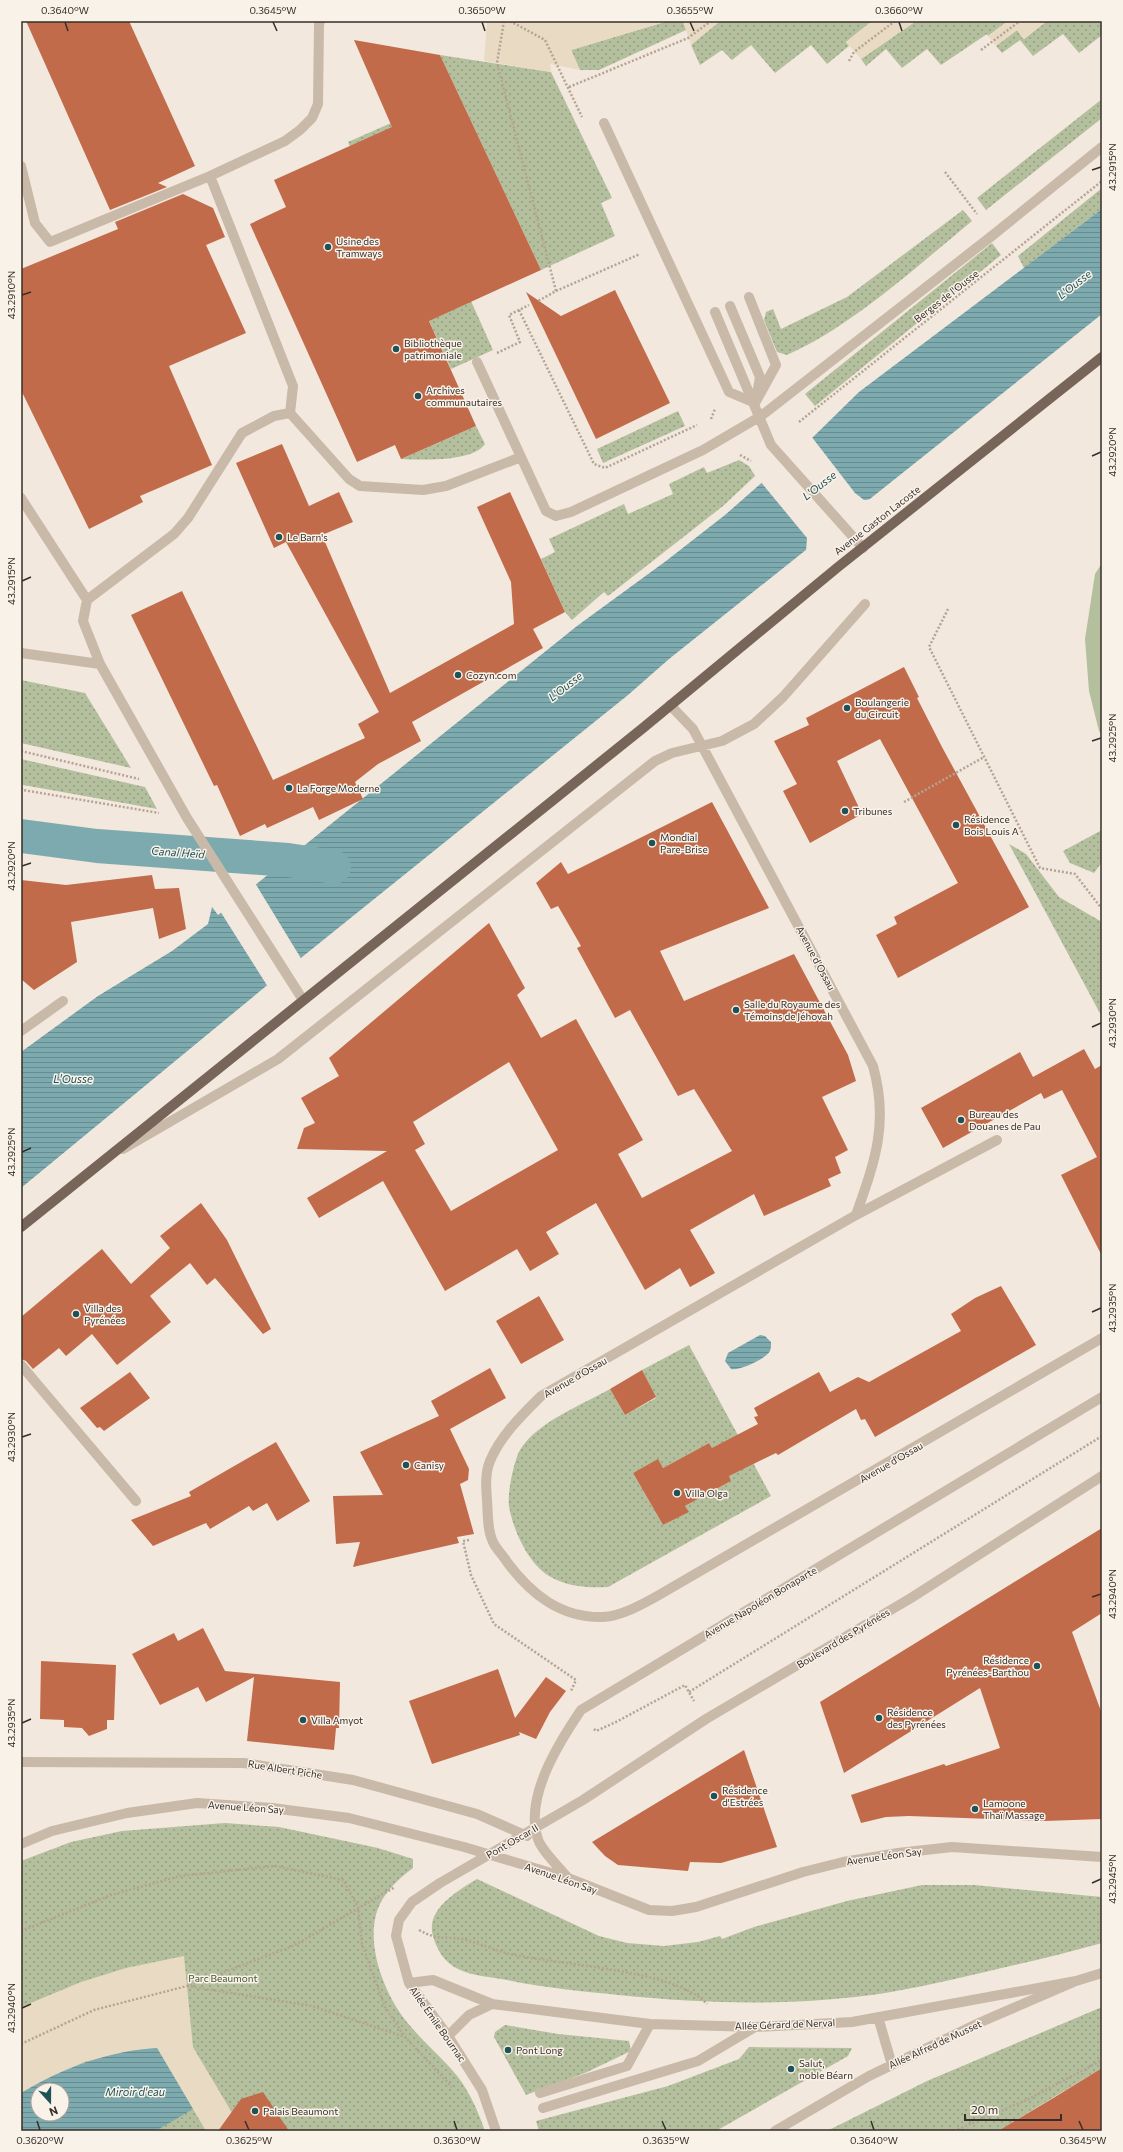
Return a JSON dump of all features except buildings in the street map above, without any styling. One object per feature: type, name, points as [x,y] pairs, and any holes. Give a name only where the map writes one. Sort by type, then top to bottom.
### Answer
[{"type":"main road","name":"Avenue Gaston Lacoste","points":[[21,1227],[670,705],[862,548],[1102,357]]},
{"type":"street","points":[[21,166],[35,223],[50,242],[210,176],[285,141],[312,118],[318,104],[320,21]]},
{"type":"street","points":[[604,123],[729,392],[755,403]]},
{"type":"street","points":[[477,362],[546,511],[556,516],[571,512],[703,450],[761,416],[993,235],[1102,147]]},
{"type":"street","points":[[210,176],[293,386],[290,413],[349,479],[360,486],[423,490],[446,486],[521,457]]},
{"type":"street","points":[[749,297],[776,366],[755,403]]},
{"type":"street","points":[[730,306],[760,377],[755,403]]},
{"type":"street","points":[[715,312],[761,416],[771,445],[862,548]]},
{"type":"street","points":[[290,413],[274,416],[242,433],[188,518],[174,534],[87,600],[83,621],[100,664],[189,821],[284,974],[303,1000]]},
{"type":"street","points":[[22,500],[87,600]]},
{"type":"street","points":[[106,1159],[278,1059],[655,761],[672,753],[722,741],[754,724],[783,697],[865,604]]},
{"type":"street","points":[[21,653],[100,664]]},
{"type":"street","name":"Avenue d'Ossau","points":[[670,705],[693,729],[873,1066],[880,1100],[878,1146],[856,1215],[541,1396],[511,1428],[490,1461],[486,1482],[493,1542],[514,1571],[534,1593],[543,1600],[559,1608],[592,1616],[604,1617],[617,1614],[660,1595],[1102,1338]]},
{"type":"street","points":[[21,1031],[63,1001]]},
{"type":"street","points":[[856,1215],[997,1140]]},
{"type":"street","points":[[21,1365],[136,1501]]},
{"type":"street","name":"Avenue Napoléon Bonaparte","points":[[568,1878],[538,1841],[533,1814],[541,1786],[562,1739],[581,1710],[1102,1397]]},
{"type":"street","name":"Boulevard des Pyrénées","points":[[583,1800],[706,1719],[911,1598],[1102,1476]]},
{"type":"street","name":"Rue Albert Piche","points":[[21,1762],[244,1763],[354,1780],[477,1814],[538,1841]]},
{"type":"street","name":"Pont Oscar II","points":[[399,1920],[412,1902],[440,1883],[583,1800]]},
{"type":"street","name":"Avenue Léon Say","points":[[21,1844],[52,1831],[127,1812],[197,1803],[272,1808],[349,1818],[464,1847],[568,1878],[649,1910],[672,1911],[696,1907],[729,1898],[794,1874],[843,1862],[898,1853],[952,1847],[1102,1858]]},
{"type":"street","name":"Allée Émile Bournac","points":[[399,1920],[396,1936],[410,1983],[448,2036],[482,2090],[496,2131]]},
{"type":"street","name":"Allée Alfred de Musset","points":[[775,2131],[869,2076],[981,2022],[1076,1981],[1102,1973]]},
{"type":"street","name":"Allée Gérard de Nerval","points":[[410,1983],[433,1980],[492,2004],[650,2024],[755,2027],[852,2022],[1076,1981]]},
{"type":"street","points":[[448,2036],[469,2016],[492,2004]]},
{"type":"street","points":[[878,2017],[892,2065]]},
{"type":"street","points":[[540,2094],[627,2066],[650,2024]]},
{"type":"street","points":[[543,2108],[698,2061],[755,2027]]},
{"type":"path","points":[[504,21],[498,63],[556,291]]},
{"type":"path","points":[[510,21],[545,40],[559,66]]},
{"type":"path","points":[[569,87],[688,38],[711,21]]},
{"type":"path","points":[[849,62],[854,52],[895,21]]},
{"type":"path","points":[[981,50],[1020,21]]},
{"type":"path","points":[[945,172],[977,214]]},
{"type":"path","name":"Berges de l'Ousse","points":[[799,422],[1102,181]]},
{"type":"path","points":[[538,301],[556,291],[643,252]]},
{"type":"path","points":[[477,362],[520,342],[509,315],[528,305]]},
{"type":"path","points":[[519,310],[594,464],[605,468],[693,428]]},
{"type":"path","points":[[948,609],[928,647],[1040,868],[1075,874],[1101,907]]},
{"type":"path","points":[[21,751],[141,780]]},
{"type":"path","points":[[904,802],[984,757]]},
{"type":"path","points":[[21,788],[189,821]]},
{"type":"path","points":[[1101,907],[1102,902]]},
{"type":"path","points":[[689,1692],[1102,1436]]},
{"type":"path","points":[[491,1535],[463,1541],[471,1575],[494,1624],[576,1680],[570,1689]]},
{"type":"path","points":[[616,1722],[685,1685]]},
{"type":"path","points":[[21,1931],[111,1895],[180,1876],[275,1866],[343,1880],[358,1907],[365,1951],[385,2007],[405,2037],[456,2091]]},
{"type":"path","points":[[21,2044],[94,2010],[187,1986],[293,1946],[398,1885]]},
{"type":"path","points":[[399,1920],[433,1938],[461,1939],[513,1955],[642,1976],[689,1989],[705,2002],[724,2026]]},
{"type":"path","points":[[187,1986],[312,2006],[405,2037]]},
{"type":"path","points":[[954,2131],[1028,2099],[1102,2060]]},
{"type":"green space","points":[[668,21],[683,21],[686,30],[599,70],[580,70],[571,50]]},
{"type":"green space","points":[[720,21],[872,21],[846,42],[849,46],[827,64],[811,45],[775,73],[751,45],[732,60],[722,50],[700,65],[691,45]]},
{"type":"green space","points":[[916,21],[1008,21],[988,36],[987,34],[941,65],[927,49],[902,68],[886,49],[866,66],[861,59]]},
{"type":"green space","points":[[1047,21],[1102,21],[1102,35],[1079,53],[1063,34],[1033,56],[1020,40],[1002,53],[996,46],[1017,30],[1024,39]]},
{"type":"green space","points":[[440,55],[551,72],[612,198],[601,203],[615,236],[541,270]]},
{"type":"green space","points":[[1102,99],[1102,118],[986,210],[977,198]]},
{"type":"green space","points":[[391,123],[493,350],[451,369],[348,142]]},
{"type":"green space","points":[[1102,188],[1102,209],[1024,268],[1018,256]]},
{"type":"green space","points":[[963,210],[972,221],[883,294],[859,312],[811,343],[787,355],[777,352],[764,320],[766,312],[773,309],[781,329],[847,297]]},
{"type":"green space","points":[[992,243],[1001,255],[815,406],[805,394]]},
{"type":"green space","points":[[678,411],[685,426],[603,463],[597,449]]},
{"type":"green space","points":[[476,426],[485,444],[479,450],[470,454],[446,459],[401,459]]},
{"type":"green space","points":[[739,460],[749,466],[755,476],[723,506],[608,596],[604,592],[572,620],[565,612],[541,559],[555,552],[549,539],[624,504],[628,514],[673,494],[669,484],[704,467],[707,473]]},
{"type":"green space","points":[[1102,563],[1102,736],[1099,731],[1089,691],[1085,639],[1095,574]]},
{"type":"green space","points":[[21,680],[85,693],[131,768],[21,743]]},
{"type":"green space","points":[[21,759],[145,787],[157,809],[23,785],[21,781]]},
{"type":"green space","points":[[1102,830],[1102,862],[1094,873],[1070,863],[1063,851]]},
{"type":"green space","points":[[1009,844],[1026,854],[1059,897],[1102,922],[1102,1017]]},
{"type":"green space","points":[[689,1345],[771,1496],[608,1587],[585,1587],[570,1585],[556,1580],[541,1570],[534,1563],[523,1545],[514,1525],[509,1506],[509,1494],[515,1461],[520,1450],[537,1431],[561,1415],[610,1389],[625,1415],[656,1398],[642,1370]],"holes":[[[709,1443],[731,1481],[685,1506],[688,1512],[663,1525],[633,1473],[658,1460],[663,1468]]]},
{"type":"green space","name":"Parc Beaumont","points":[[225,1823],[279,1827],[378,1848],[413,1859],[413,1868],[387,1893],[380,1904],[375,1918],[375,1949],[378,1965],[383,1980],[398,2009],[412,2028],[458,2077],[480,2116],[485,2131],[21,2131],[21,1861],[71,1842],[122,1831]]},
{"type":"green space","points":[[477,1879],[599,1936],[627,1943],[664,1946],[698,1942],[720,1936],[722,1939],[754,1927],[847,1901],[922,1885],[974,1885],[1102,1897],[1102,1943],[936,1983],[888,1992],[825,2000],[796,2002],[708,2002],[577,1991],[469,1973],[453,1966],[445,1959],[439,1951],[433,1936],[432,1926],[434,1917],[445,1902],[461,1889]]},
{"type":"green space","points":[[1102,2007],[1102,2068],[998,2131],[827,2131],[927,2081]]},
{"type":"green space","points":[[505,2025],[558,2034],[629,2041],[631,2051],[585,2073],[526,2095],[494,2037],[495,2032]]},
{"type":"green space","points":[[749,2047],[852,2048],[848,2056],[716,2131],[539,2131],[536,2121],[668,2086],[739,2059]]},
{"type":"shaded area","points":[[487,21],[668,21],[571,50],[580,70],[550,64],[551,72],[484,61]]},
{"type":"shaded area","points":[[683,21],[720,21],[691,45]]},
{"type":"shaded area","points":[[872,21],[916,21],[861,59],[846,42]]},
{"type":"shaded area","points":[[1008,21],[1047,21],[1023,39],[1017,30],[996,46],[988,36]]},
{"type":"shaded area","points":[[184,1956],[193,2047],[234,2116],[221,2131],[206,2131],[157,2048],[131,2051],[84,2062],[43,2082],[30,2082],[30,2089],[21,2093],[21,2007],[81,1982],[126,1968]]},
{"type":"water","name":"L'Ousse","points":[[1102,209],[1102,314],[669,659],[628,695],[276,978],[21,1188],[21,1052],[98,996],[172,951],[208,924],[212,907],[218,915],[577,626],[666,561],[725,515],[809,441],[859,392]]},
{"type":"water","points":[[760,1335],[765,1336],[771,1342],[768,1354],[758,1361],[746,1366],[731,1369],[725,1361],[728,1353]]},
{"type":"water","name":"Miroir d'eau","points":[[157,2048],[193,2109],[159,2129],[147,2131],[21,2131],[21,2093],[30,2088],[30,2122],[70,2122],[70,2082],[41,2082],[86,2062],[121,2053]]},
{"type":"pier","points":[[811,436],[855,493],[864,500],[873,499],[806,552],[807,538],[760,481]]},
{"type":"pier","points":[[255,883],[302,960],[268,987],[220,911]]},
{"type":"waterway","name":"Canal Heïd","points":[[21,836],[97,846],[288,860],[334,867]]},
{"type":"place","name":"Usine des Tramways","points":[[328,247]]},
{"type":"place","name":"Bibliothèque patrimoniale","points":[[396,349]]},
{"type":"place","name":"Archives communautaires","points":[[418,396]]},
{"type":"place","name":"Le Barn's","points":[[279,537]]},
{"type":"place","name":"Cozyn.com","points":[[458,675]]},
{"type":"place","name":"Boulangerie du Circuit","points":[[847,708]]},
{"type":"place","name":"La Forge Moderne","points":[[289,788]]},
{"type":"place","name":"Tribunes","points":[[845,811]]},
{"type":"place","name":"Résidence Bois Louis A","points":[[956,825]]},
{"type":"place","name":"Mondial Pare-Brise","points":[[652,843]]},
{"type":"place","name":"Salle du Royaume des Témoins de Jéhovah","points":[[736,1010]]},
{"type":"place","name":"Bureau des Douanes de Pau","points":[[961,1120]]},
{"type":"place","name":"Villa des Pyrénées","points":[[76,1314]]},
{"type":"place","name":"Canisy","points":[[406,1465]]},
{"type":"place","name":"Villa Olga","points":[[677,1493]]},
{"type":"place","name":"Résidence Pyrénées-Barthou","points":[[1037,1666]]},
{"type":"place","name":"Résidence des Pyrénées","points":[[879,1718]]},
{"type":"place","name":"Villa Amyot","points":[[303,1720]]},
{"type":"place","name":"Résidence d'Estrées","points":[[714,1796]]},
{"type":"place","name":"Lamoone Thaï Massage","points":[[975,1809]]},
{"type":"place","name":"Pont Long","points":[[508,2050]]},
{"type":"place","name":"Salut, noble Béarn","points":[[791,2069]]},
{"type":"place","name":"Palais Beaumont","points":[[255,2111]]}]
